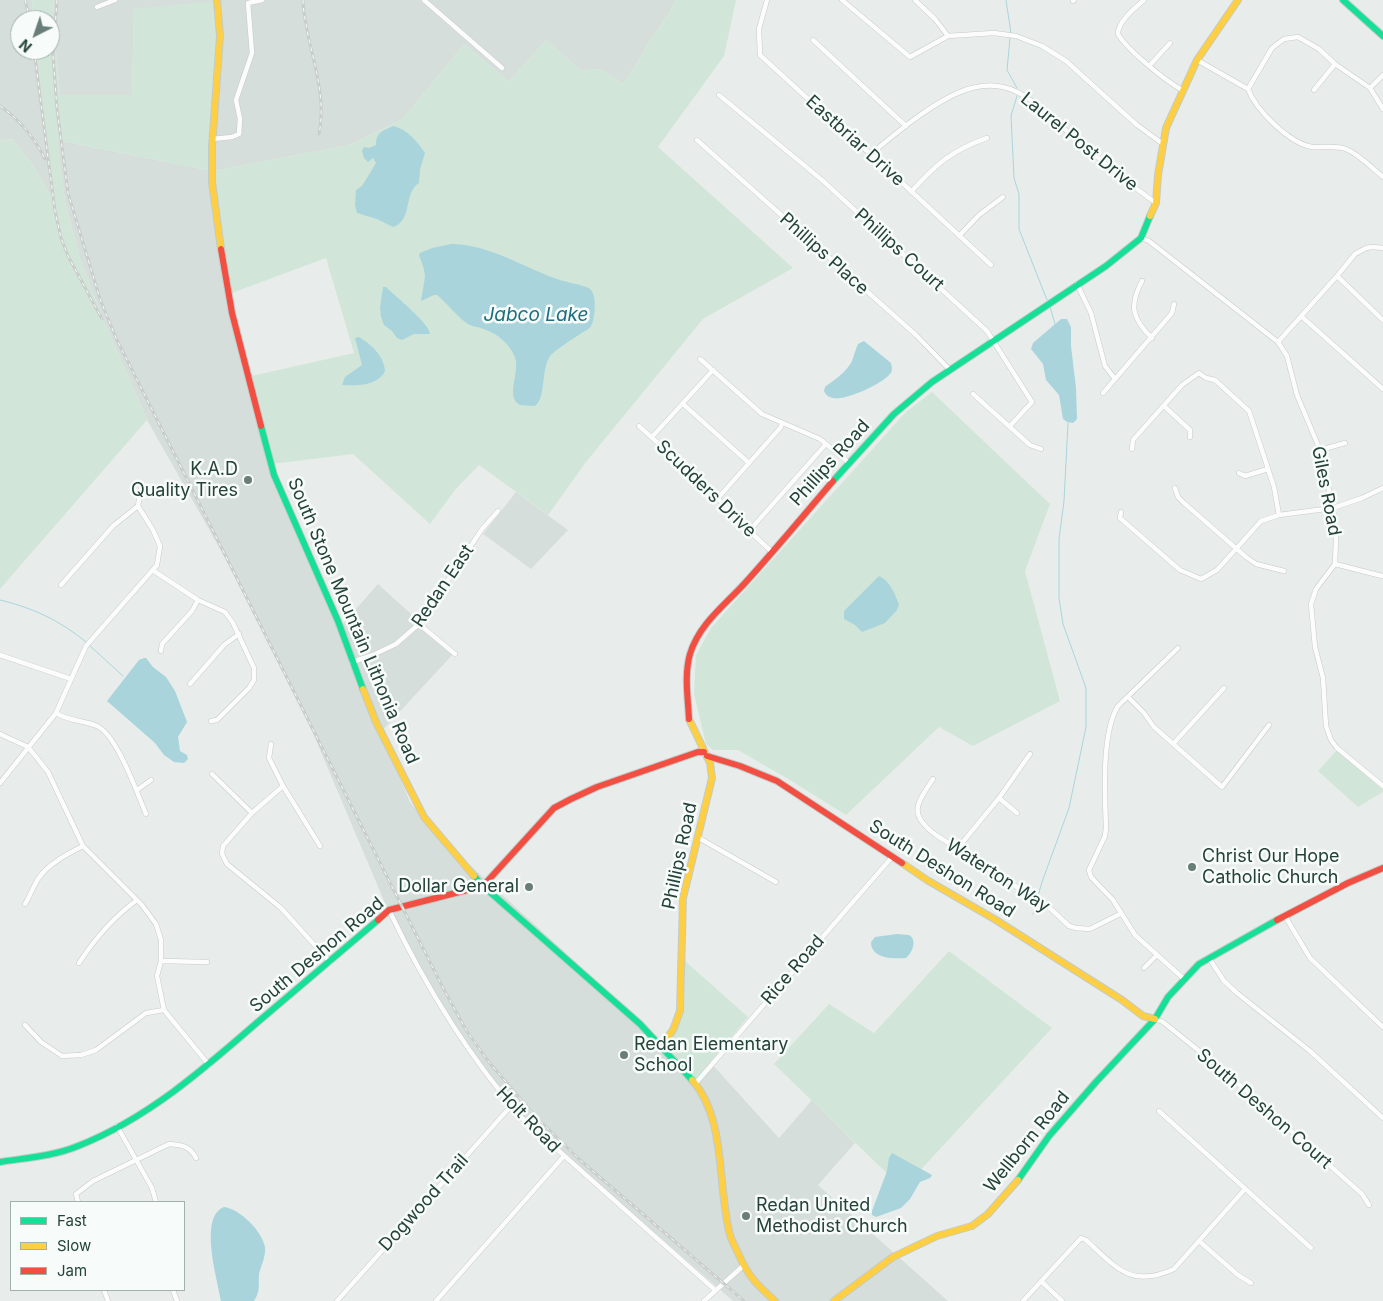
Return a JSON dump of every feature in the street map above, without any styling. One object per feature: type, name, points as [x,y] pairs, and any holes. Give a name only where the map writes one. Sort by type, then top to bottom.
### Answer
[{"type":"street","points":[[97,7],[115,0]]},
{"type":"street","name":"South Stone Mountain Lithonia Road","points":[[217,0],[220,36],[212,138],[212,182],[216,219],[232,313],[274,475],[338,621],[376,722],[424,817],[483,886],[590,982],[625,1010],[695,1084],[706,1103],[714,1125],[730,1236],[743,1266],[754,1282],[775,1301]]},
{"type":"street","points":[[212,138],[232,137],[239,134],[240,120],[236,100],[252,53],[248,4],[262,0]]},
{"type":"street","points":[[424,0],[502,68]]},
{"type":"street","name":"Eastbriar Drive","points":[[767,0],[759,29],[760,55],[991,265]]},
{"type":"street","points":[[842,0],[910,57],[948,36],[994,34],[1016,36],[1042,46],[1066,61],[1136,125],[1163,144]]},
{"type":"street","points":[[915,0],[935,19],[948,36]]},
{"type":"street","points":[[1144,0],[1127,17],[1118,31],[1122,40],[1150,66],[1166,80],[1182,90]]},
{"type":"street","points":[[1141,238],[1146,222],[1156,203],[1166,128],[1197,60],[1238,0]]},
{"type":"street","points":[[1343,0],[1383,36]]},
{"type":"street","points":[[1248,89],[1272,48],[1284,39],[1298,37],[1319,49],[1335,64],[1370,88],[1383,110]]},
{"type":"street","points":[[813,40],[906,126]]},
{"type":"street","points":[[1150,66],[1170,43]]},
{"type":"street","points":[[1197,60],[1248,89],[1256,106],[1290,137],[1311,146],[1346,149],[1357,155],[1383,177]]},
{"type":"street","points":[[1314,90],[1335,64]]},
{"type":"street","points":[[1370,88],[1383,74]]},
{"type":"street","name":"Laurel Post Drive","points":[[871,154],[927,111],[964,90],[986,86],[1003,86],[1016,91],[1037,104],[1128,184],[1156,203]]},
{"type":"street","name":"Phillips Court","points":[[719,94],[822,180],[987,331],[1032,402],[1010,426]]},
{"type":"street","points":[[911,192],[932,168],[955,152],[987,138]]},
{"type":"street","name":"Phillips Place","points":[[697,140],[916,335],[950,370]]},
{"type":"street","points":[[959,236],[979,215],[1003,197]]},
{"type":"street","name":"Phillips Road","points":[[661,1046],[673,1030],[680,1011],[683,898],[712,778],[712,770],[706,754],[689,721],[686,679],[690,653],[698,636],[708,621],[745,583],[849,463],[908,401],[932,382],[1106,266],[1141,238]]},
{"type":"street","name":"Giles Road","points":[[1141,238],[1149,241],[1278,342],[1287,356],[1297,394],[1320,450],[1333,508],[1336,539],[1335,564]]},
{"type":"street","points":[[1278,342],[1355,254],[1360,250],[1372,247],[1383,248]]},
{"type":"street","points":[[1337,276],[1383,320]]},
{"type":"street","points":[[1142,281],[1133,301],[1140,324],[1152,338]]},
{"type":"street","points":[[1077,284],[1091,313],[1105,366],[1115,379]]},
{"type":"street","points":[[1103,393],[1172,314],[1174,304]]},
{"type":"street","points":[[1301,316],[1383,389]]},
{"type":"street","points":[[700,359],[762,414],[820,439],[849,463]]},
{"type":"street","points":[[652,437],[713,370]]},
{"type":"street","points":[[1132,449],[1133,440],[1182,385],[1199,373],[1206,378],[1215,380],[1250,410],[1268,469],[1279,515]]},
{"type":"street","points":[[973,394],[1030,445],[1041,449]]},
{"type":"street","points":[[683,404],[749,462]]},
{"type":"street","points":[[1164,406],[1190,430],[1190,437]]},
{"type":"street","points":[[718,498],[782,423]]},
{"type":"street","name":"Scudders Drive","points":[[639,426],[718,498],[772,552]]},
{"type":"street","points":[[1320,450],[1344,442]]},
{"type":"street","points":[[749,531],[826,444]]},
{"type":"street","points":[[1239,474],[1245,476],[1268,469]]},
{"type":"street","points":[[1175,488],[1178,497],[1236,549],[1256,564],[1284,571]]},
{"type":"street","points":[[1121,512],[1120,518],[1168,560],[1186,574],[1201,579],[1217,570],[1261,521],[1279,515],[1333,508],[1383,488]]},
{"type":"street","points":[[60,584],[113,526],[138,506],[141,489]]},
{"type":"street","points":[[0,783],[56,713],[86,646],[97,631],[154,571],[159,558],[160,546],[154,530],[138,506]]},
{"type":"street","name":"Redan East","points":[[352,662],[396,644],[419,624],[482,529],[498,512]]},
{"type":"street","points":[[1382,576],[1335,564],[1316,589],[1311,604],[1315,647],[1323,678],[1326,726],[1331,740],[1337,748],[1383,786]]},
{"type":"street","points":[[154,571],[198,600],[225,612],[234,623],[254,668],[254,680],[249,688],[217,720],[211,721]]},
{"type":"street","points":[[161,651],[162,644],[192,611],[198,600]]},
{"type":"street","points":[[419,624],[455,654]]},
{"type":"street","points":[[190,684],[224,645],[238,634]]},
{"type":"street","points":[[1178,648],[1118,706],[1111,720],[1106,771],[1105,836],[1089,870],[1091,877],[1113,900],[1120,914],[1135,935],[1184,979]]},
{"type":"street","points":[[0,655],[71,679]]},
{"type":"street","points":[[1173,744],[1224,688]]},
{"type":"street","points":[[1128,697],[1154,727],[1222,787],[1269,725]]},
{"type":"street","points":[[56,713],[77,722],[95,725],[108,734],[116,745],[146,814]]},
{"type":"street","points":[[0,734],[28,746],[48,772],[83,846],[137,900],[156,924],[161,940],[162,961],[157,976],[164,1010],[209,1065]]},
{"type":"street","points":[[271,744],[269,758],[283,786],[320,846]]},
{"type":"street","points":[[483,886],[554,808],[561,803],[599,786],[650,767],[698,752],[706,754]]},
{"type":"street","name":"South Deshon Road","points":[[706,754],[776,781],[927,880],[996,920],[1122,1000],[1143,1016],[1155,1019]]},
{"type":"street","points":[[957,849],[999,798],[1030,754]]},
{"type":"street","points":[[212,774],[252,813]]},
{"type":"street","name":"Waterton Way","points":[[933,779],[921,796],[917,807],[918,817],[929,830],[1051,909],[1069,926],[1090,929],[1120,914]]},
{"type":"street","points":[[136,790],[151,780]]},
{"type":"street","points":[[283,786],[252,813],[223,846],[222,854],[228,864],[281,908],[330,962]]},
{"type":"street","points":[[999,798],[1017,813]]},
{"type":"street","points":[[699,838],[776,882]]},
{"type":"street","points":[[25,904],[38,879],[48,868],[67,854],[83,846]]},
{"type":"street","name":"Rice Road","points":[[695,1084],[892,857]]},
{"type":"street","name":"Wellborn Road","points":[[834,1301],[893,1257],[937,1236],[972,1226],[988,1214],[1016,1182],[1056,1128],[1155,1019],[1168,996],[1199,964],[1285,916],[1383,868]]},
{"type":"street","name":"South Deshon Road","points":[[0,1162],[49,1155],[78,1146],[117,1126],[173,1093],[209,1065],[389,910],[483,886]]},
{"type":"street","points":[[79,962],[86,951],[125,909],[137,900]]},
{"type":"street","name":"Holt Road","points":[[389,910],[447,1018],[486,1076],[522,1119],[715,1290]]},
{"type":"street","points":[[1285,916],[1310,958],[1383,1027]]},
{"type":"street","points":[[1144,968],[1157,955]]},
{"type":"street","points":[[1209,958],[1224,981],[1237,993],[1310,1051],[1383,1118]]},
{"type":"street","points":[[162,961],[207,962]]},
{"type":"street","points":[[25,1025],[40,1042],[62,1056],[81,1055],[96,1050],[146,1013],[164,1010]]},
{"type":"street","name":"South Deshon Court","points":[[1155,1019],[1170,1028],[1218,1066],[1362,1194],[1370,1205]]},
{"type":"street","name":"Dogwood Trail","points":[[337,1301],[511,1106]]},
{"type":"street","points":[[1159,1111],[1311,1248]]},
{"type":"street","points":[[117,1126],[152,1188],[156,1201]]},
{"type":"street","points":[[78,1201],[76,1194],[93,1181],[169,1144],[183,1145],[192,1151],[196,1158]]},
{"type":"street","points":[[436,1301],[564,1156]]},
{"type":"street","points":[[1023,1301],[1081,1238],[1086,1240],[1120,1271],[1138,1277],[1162,1274],[1174,1269],[1245,1189]]},
{"type":"street","points":[[1199,1241],[1238,1276],[1251,1283]]},
{"type":"street","points":[[704,1301],[743,1266]]},
{"type":"street","points":[[1041,1282],[1062,1301]]},
{"type":"shaded area","points":[[0,0],[32,0],[33,10],[10,10],[10,60],[38,60],[54,202],[34,167],[12,139],[0,141]]},
{"type":"shaded area","points":[[54,0],[676,0],[624,84],[600,69],[581,71],[546,40],[509,82],[464,44],[403,119],[350,145],[213,171],[229,294],[247,377],[272,464],[341,626],[378,584],[454,653],[381,732],[410,802],[436,834],[667,1046],[695,1079],[710,1062],[779,1138],[812,1100],[855,1143],[818,1185],[948,1301],[733,1301],[523,1118],[476,1061],[445,1016],[390,915],[307,719],[240,584],[147,420],[103,319],[80,259],[65,202],[57,140],[212,171],[134,9],[132,95],[60,95],[57,60],[60,60],[60,10],[53,10]]},
{"type":"shaded area","points":[[516,492],[568,530],[531,569],[483,534]]},
{"type":"green space","points":[[32,0],[54,0],[53,10],[33,10]]},
{"type":"green space","points":[[676,0],[736,0],[724,56],[658,147],[793,268],[703,319],[586,462],[548,515],[479,465],[455,490],[430,524],[353,454],[272,464],[247,377],[354,353],[326,258],[229,294],[212,171],[58,140],[65,202],[80,259],[103,319],[147,420],[0,589],[0,141],[12,139],[34,167],[53,200],[38,60],[57,60],[60,95],[132,95],[134,9],[216,1],[222,40],[213,171],[350,145],[403,119],[464,44],[509,82],[546,40],[581,71],[600,69],[624,84]]},
{"type":"green space","points":[[932,392],[1050,504],[1025,571],[1060,701],[973,746],[939,727],[846,815],[738,750],[713,750],[706,744],[694,694],[696,655],[711,628],[906,412]]},
{"type":"green space","points":[[1337,750],[1383,792],[1358,807],[1318,771]]},
{"type":"green space","points":[[949,951],[1052,1028],[903,1189],[774,1064],[829,1004],[874,1033]]},
{"type":"green space","points":[[685,961],[748,1017],[696,1079],[667,1046],[679,1025],[682,1015]]},
{"type":"water","points":[[393,126],[411,136],[425,153],[420,169],[419,183],[411,193],[403,219],[393,227],[377,219],[357,213],[355,205],[356,190],[362,186],[376,163],[373,158],[368,162],[364,158],[362,151],[364,147],[369,148],[376,145],[377,137],[383,131]]},
{"type":"water","name":"Jabco Lake","points":[[451,244],[465,245],[492,252],[544,274],[592,291],[595,305],[591,326],[551,355],[545,370],[541,397],[535,406],[520,405],[515,401],[513,389],[516,361],[512,351],[503,340],[495,334],[468,324],[437,295],[421,301],[425,277],[420,253]]},
{"type":"water","points":[[383,287],[386,287],[418,317],[430,334],[414,334],[402,340],[397,338],[384,325],[380,307]]},
{"type":"water","points":[[1061,319],[1067,319],[1071,327],[1077,419],[1073,423],[1063,419],[1059,395],[1046,380],[1043,364],[1031,349],[1033,343]]},
{"type":"water","points":[[359,337],[380,356],[385,371],[377,380],[366,384],[342,385],[345,377],[362,365],[355,338]]},
{"type":"water","points":[[864,341],[891,363],[891,373],[886,378],[863,391],[846,397],[833,398],[826,395],[825,387],[849,367],[858,344]]},
{"type":"water","points":[[879,576],[889,584],[899,605],[885,623],[862,632],[855,625],[844,619],[844,611]]},
{"type":"water","points":[[144,658],[166,677],[175,691],[187,722],[178,737],[180,751],[187,755],[188,759],[184,763],[174,762],[164,755],[155,743],[107,701],[139,660]]},
{"type":"water","points":[[897,934],[912,937],[914,943],[912,950],[906,958],[884,957],[872,948],[871,942],[875,937]]},
{"type":"water","points":[[892,1153],[932,1175],[930,1178],[920,1182],[910,1199],[901,1208],[876,1217],[872,1215],[872,1211]]},
{"type":"water","points":[[224,1207],[243,1216],[260,1234],[265,1247],[265,1254],[259,1274],[258,1291],[254,1301],[221,1301],[211,1236],[212,1223],[216,1213]]},
{"type":"waterway","points":[[1006,0],[1011,33]]},
{"type":"waterway","points":[[1010,38],[1007,70],[1017,88]]},
{"type":"waterway","points":[[1017,96],[1011,116],[1014,178],[1019,194],[1019,229],[1047,300]]},
{"type":"waterway","points":[[1050,307],[1055,324]]},
{"type":"waterway","points":[[1033,914],[1042,882],[1069,808],[1086,727],[1086,688],[1063,624],[1059,598],[1059,539],[1064,501],[1068,423]]},
{"type":"waterway","points":[[0,600],[45,616],[66,627],[86,642]]},
{"type":"waterway","points":[[89,645],[123,676]]},
{"type":"railway","points":[[25,0],[28,10]]},
{"type":"railway","points":[[57,0],[53,55],[57,109],[68,193],[100,299],[116,338],[442,986],[466,1030],[488,1061],[535,1116],[580,1160],[744,1301]]},
{"type":"railway","points":[[303,0],[320,97],[321,122],[319,134]]},
{"type":"railway","points":[[35,60],[55,211],[61,238],[68,256],[102,319]]},
{"type":"railway","points":[[0,106],[26,130],[45,159]]},
{"type":"traffic: fast","points":[[1343,0],[1383,36]]},
{"type":"traffic: fast","points":[[833,481],[894,414],[932,382],[1106,266],[1141,238],[1150,216]]},
{"type":"traffic: fast","points":[[261,426],[274,475],[338,621],[363,689]]},
{"type":"traffic: fast","points":[[474,876],[640,1024],[692,1080]]},
{"type":"traffic: fast","points":[[0,1162],[40,1156],[69,1149],[128,1122],[196,1075],[378,920]]},
{"type":"traffic: fast","points":[[1018,1180],[1049,1136],[1155,1019],[1168,997],[1199,964],[1277,920]]},
{"type":"traffic: slow","points":[[217,0],[220,36],[212,147],[212,182],[221,249]]},
{"type":"traffic: slow","points":[[1150,216],[1156,203],[1158,175],[1166,128],[1197,60],[1238,0]]},
{"type":"traffic: slow","points":[[363,689],[376,722],[424,817],[474,876]]},
{"type":"traffic: slow","points":[[661,1046],[673,1030],[680,1011],[683,898],[712,778],[710,763],[689,719]]},
{"type":"traffic: slow","points":[[902,863],[927,880],[996,920],[1122,1000],[1143,1016],[1155,1019]]},
{"type":"traffic: slow","points":[[692,1080],[703,1096],[711,1114],[716,1134],[726,1216],[731,1237],[749,1274],[775,1301]]},
{"type":"traffic: slow","points":[[834,1301],[893,1257],[937,1236],[972,1226],[988,1214],[1018,1180]]},
{"type":"traffic: jam","points":[[221,249],[232,313],[261,426]]},
{"type":"traffic: jam","points":[[689,719],[688,662],[694,643],[700,633],[833,481]]},
{"type":"traffic: jam","points":[[378,920],[389,910],[483,886],[554,808],[571,799],[597,787],[698,752],[704,752]]},
{"type":"traffic: jam","points":[[707,756],[740,766],[777,781],[902,863]]},
{"type":"traffic: jam","points":[[1277,920],[1348,883],[1383,868]]},
{"type":"place","name":"K.A.D Quality Tires","points":[[248,480]]},
{"type":"place","name":"Christ Our Hope Catholic Church","points":[[1192,867]]},
{"type":"place","name":"Dollar General","points":[[529,887]]},
{"type":"place","name":"Redan Elementary School","points":[[624,1055]]},
{"type":"place","name":"Redan United Methodist Church","points":[[746,1216]]}]
